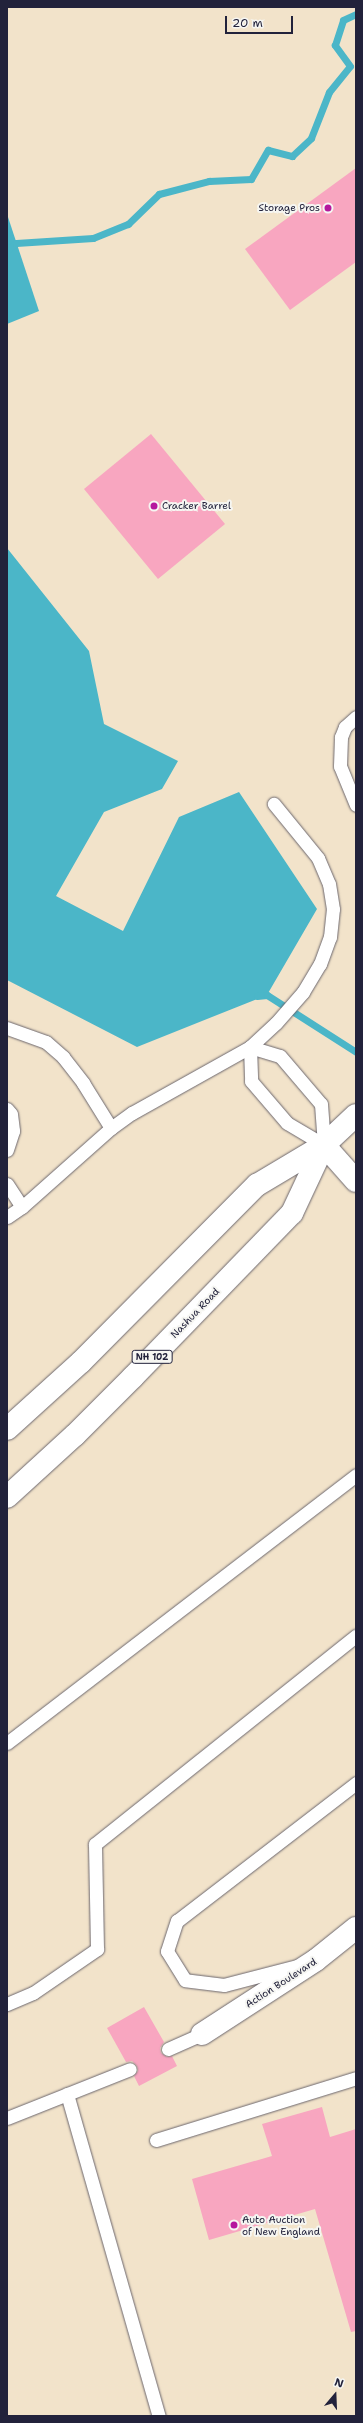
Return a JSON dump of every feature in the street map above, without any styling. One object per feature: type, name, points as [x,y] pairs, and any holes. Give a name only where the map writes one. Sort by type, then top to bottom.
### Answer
[{"type":"main road","name":"Nashua Road","points":[[7,1429],[81,1362],[258,1185],[324,1145],[356,1114]]},
{"type":"main road","name":"Nashua Road","points":[[7,1496],[122,1388],[292,1213],[324,1145]]},
{"type":"main road","points":[[324,1145],[356,1181]]},
{"type":"main road","name":"Action Boulevard","points":[[202,2034],[316,1960],[356,1928]]},
{"type":"lane","points":[[356,717],[345,727],[341,737],[340,766],[356,805]]},
{"type":"lane","points":[[7,1217],[22,1207],[111,1128],[164,1094],[250,1047],[276,1023],[303,992],[320,964],[330,937],[333,909],[330,890],[318,858],[274,804]]},
{"type":"lane","points":[[7,1028],[46,1042],[63,1057],[83,1083],[111,1128]]},
{"type":"lane","points":[[250,1047],[280,1056],[321,1104],[324,1145]]},
{"type":"lane","points":[[250,1047],[251,1081],[287,1123],[324,1145]]},
{"type":"lane","points":[[7,1109],[11,1114],[13,1131],[7,1150]]},
{"type":"lane","points":[[7,1184],[22,1207]]},
{"type":"lane","points":[[7,1743],[356,1475]]},
{"type":"lane","points":[[7,2004],[33,1993],[97,1949],[95,1844],[356,1636]]},
{"type":"lane","points":[[316,1960],[224,1986],[184,1980],[167,1951],[177,1921],[356,1783]]},
{"type":"lane","points":[[168,2049],[202,2034]]},
{"type":"lane","points":[[7,2118],[130,2069]]},
{"type":"lane","points":[[156,2140],[356,2078]]},
{"type":"lane","points":[[67,2094],[159,2416]]},
{"type":"water","points":[[7,214],[39,311],[7,324]]},
{"type":"water","points":[[7,548],[89,651],[104,724],[178,761],[162,789],[104,812],[56,896],[123,931],[179,817],[239,792],[317,909],[267,995],[137,1047],[7,980]]},
{"type":"building","name":"Storage Pros","points":[[356,168],[356,262],[290,310],[245,249]]},
{"type":"building","name":"Cracker Barrel","points":[[151,434],[225,524],[158,579],[84,489]]},
{"type":"building","points":[[144,2007],[164,2042],[160,2048],[161,2053],[167,2057],[172,2056],[177,2066],[139,2086],[134,2076],[138,2071],[137,2066],[132,2061],[126,2062],[107,2028]]},
{"type":"building","name":"Auto Auction of New England","points":[[322,2107],[330,2137],[356,2129],[356,2331],[351,2332],[315,2209],[209,2240],[192,2179],[272,2156],[262,2124]]},
{"type":"waterway","points":[[7,250],[16,243],[93,238],[128,224],[159,194],[209,181],[251,179],[268,150],[292,156],[311,138],[329,92],[350,66],[335,45],[343,20],[356,14]]},
{"type":"waterway","points":[[257,996],[267,995],[356,1052]]},
{"type":"place","name":"Storage Pros","points":[[328,208]]},
{"type":"place","name":"Cracker Barrel","points":[[154,506]]},
{"type":"place","name":"Auto Auction of New England","points":[[234,2225]]}]
